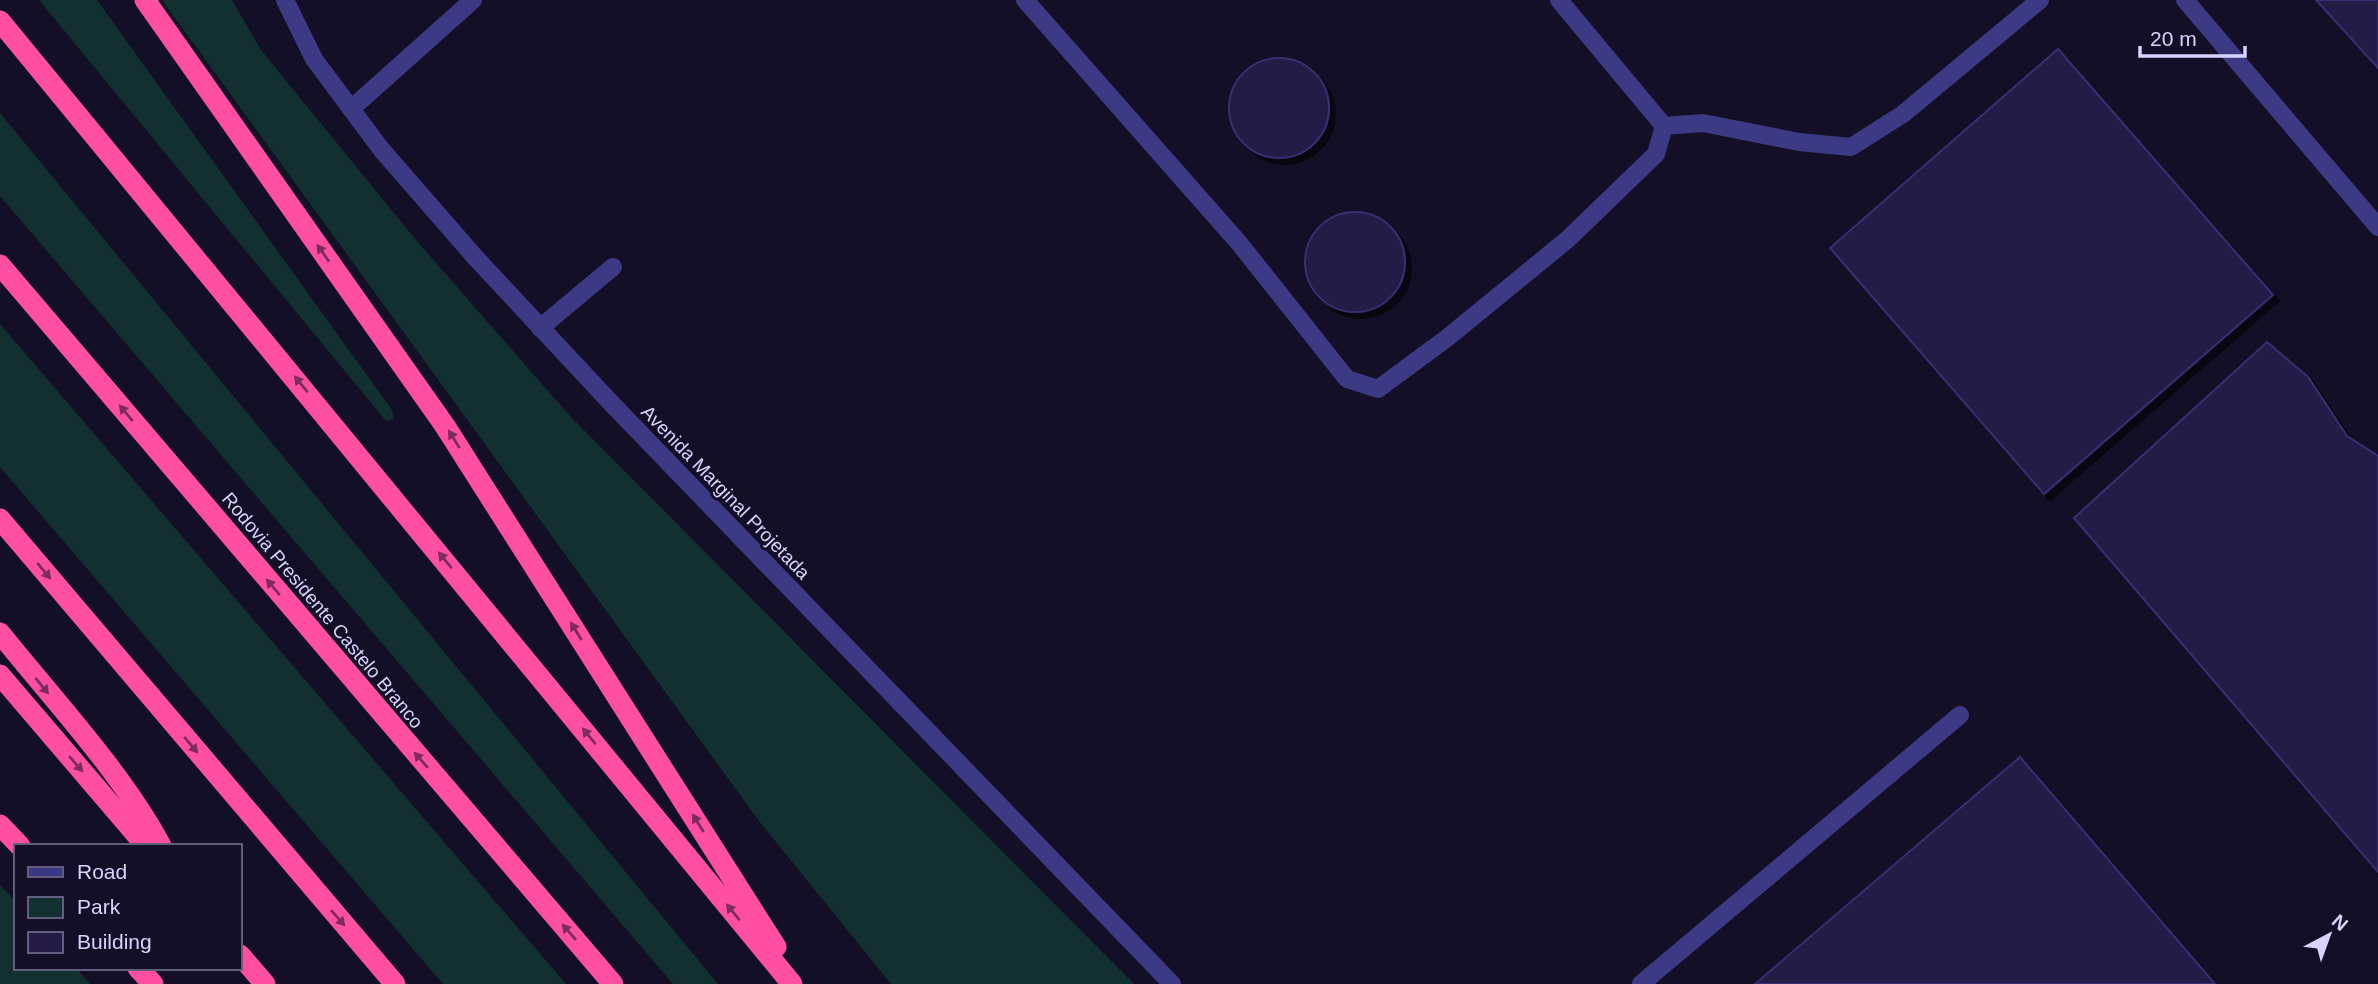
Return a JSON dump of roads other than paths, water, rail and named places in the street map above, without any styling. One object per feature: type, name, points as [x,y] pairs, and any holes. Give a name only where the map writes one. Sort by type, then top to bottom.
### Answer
[{"type":"highway","points":[[145,0],[446,426],[800,984]]},
{"type":"highway","points":[[0,21],[792,984]]},
{"type":"highway","name":"Rodovia Presidente Castelo Branco","points":[[0,265],[613,984]]},
{"type":"highway","points":[[0,519],[395,984]]},
{"type":"highway","points":[[0,633],[110,772],[150,826],[160,844]]},
{"type":"highway","points":[[0,675],[144,844]]},
{"type":"highway","points":[[0,825],[18,844]]},
{"type":"highway","points":[[242,957],[265,984]]},
{"type":"highway","points":[[140,970],[153,984]]},
{"type":"street","name":"Avenida Marginal Projetada","points":[[285,0],[314,59],[351,109],[390,159],[540,328],[1172,984]]},
{"type":"street","points":[[351,109],[473,0]]},
{"type":"street","points":[[1025,0],[1239,243],[1347,379],[1378,389],[1447,338],[1568,239],[1656,154],[1664,125]]},
{"type":"street","points":[[1559,0],[1664,125]]},
{"type":"street","points":[[1664,125],[1703,123],[1799,142],[1851,147],[1903,114],[2040,0]]},
{"type":"street","points":[[2185,0],[2378,227]]},
{"type":"street","points":[[540,328],[613,267]]},
{"type":"street","points":[[1641,984],[1960,715]]}]
